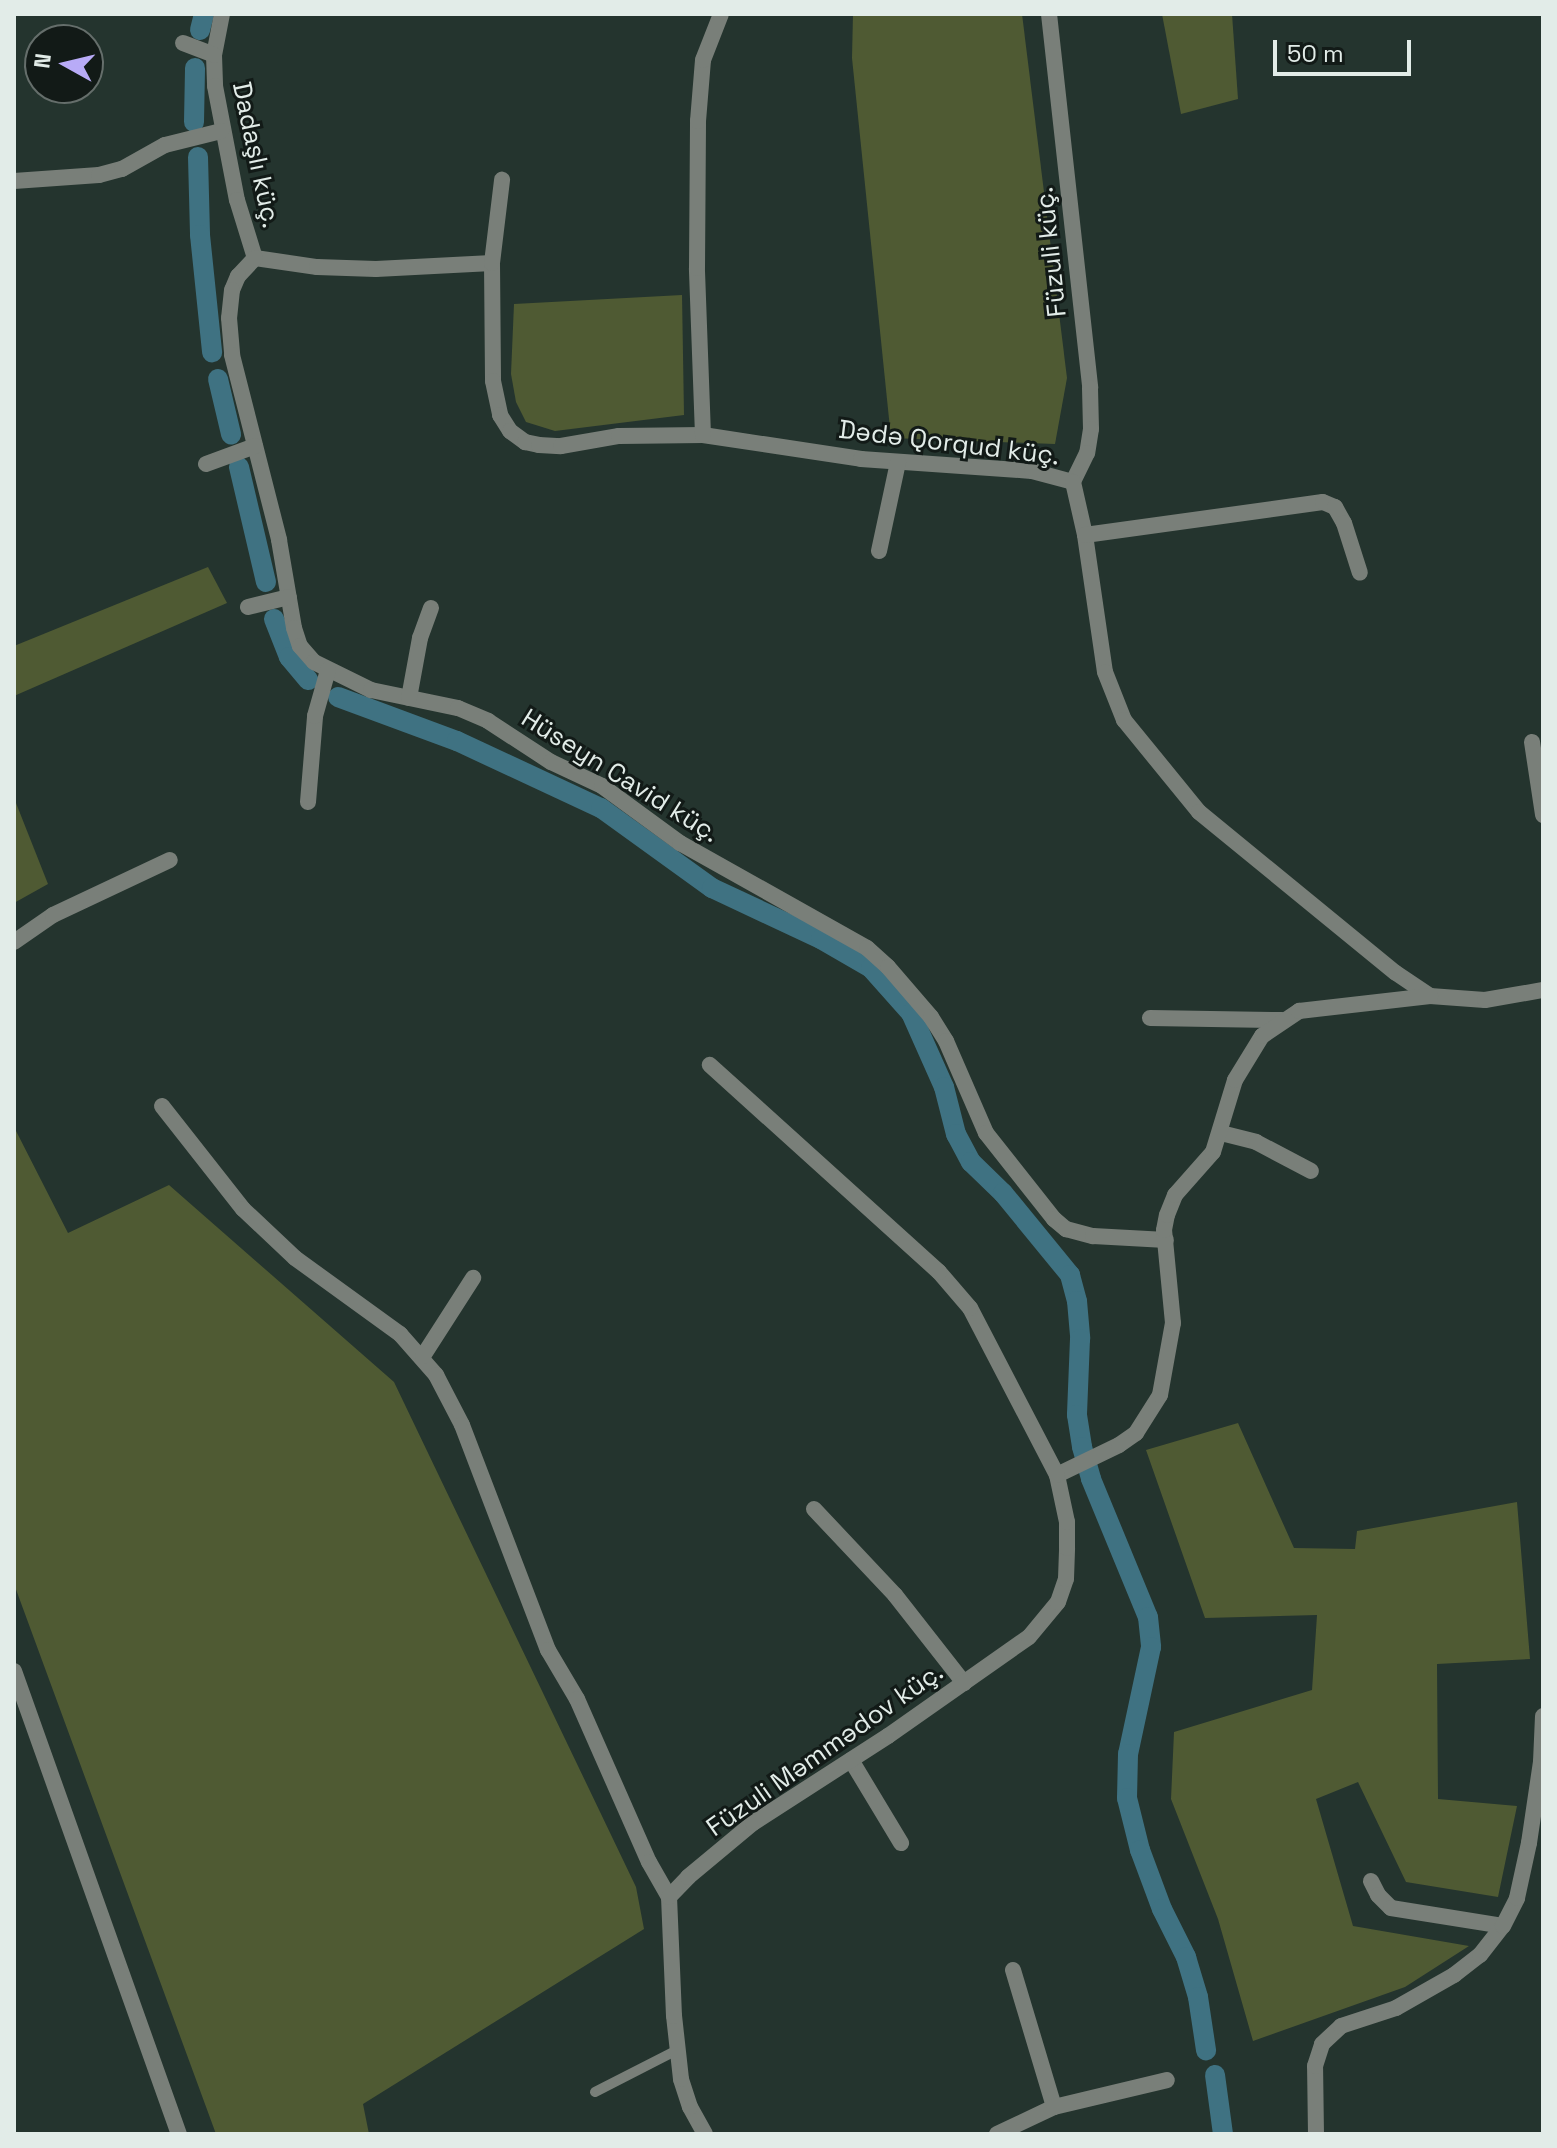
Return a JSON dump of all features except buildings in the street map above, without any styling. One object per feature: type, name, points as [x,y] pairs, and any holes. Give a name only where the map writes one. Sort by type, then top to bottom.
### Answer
[{"type":"street","name":"Dadaşlı küç.","points":[[222,14],[214,55],[221,131],[255,258]]},
{"type":"street","points":[[703,435],[697,268],[698,121],[703,60],[721,14]]},
{"type":"street","name":"Füzuli küç.","points":[[1049,14],[1090,388],[1091,429],[1087,453],[1073,482]]},
{"type":"street","points":[[183,43],[214,55]]},
{"type":"street","points":[[14,181],[99,175],[122,169],[165,145],[221,131]]},
{"type":"street","name":"Dədə Qorqud küç.","points":[[502,180],[492,263],[493,381],[500,415],[510,431],[525,442],[561,446],[619,436],[703,435],[898,462],[1032,471],[1073,482],[1085,535],[1105,672],[1124,720],[1150,756],[1199,812],[1396,973],[1430,996],[1485,1000],[1543,990]]},
{"type":"street","points":[[255,258],[292,265],[361,268],[492,263]]},
{"type":"street","name":"Hüseyn Cavid küç.","points":[[255,258],[238,276],[232,290],[229,318],[232,355],[300,646],[314,662],[371,690],[458,708],[488,721],[551,762],[602,786],[680,843],[867,948],[931,1017],[946,1041],[986,1133],[1054,1219],[1066,1229],[1093,1236],[1166,1240]]},
{"type":"street","points":[[206,464],[255,446]]},
{"type":"street","points":[[879,551],[898,462]]},
{"type":"street","points":[[1085,535],[1323,502],[1335,507],[1344,523],[1360,573]]},
{"type":"street","points":[[248,607],[289,597]]},
{"type":"street","points":[[409,698],[420,638],[431,608]]},
{"type":"street","points":[[308,802],[315,716],[328,670]]},
{"type":"street","points":[[1532,742],[1543,815]]},
{"type":"street","points":[[14,942],[53,915],[170,860]]},
{"type":"street","points":[[1057,1475],[1103,1454],[1136,1433],[1164,1382],[1173,1323],[1167,1215],[1175,1195],[1213,1152],[1235,1080],[1262,1036],[1299,1011],[1321,1005],[1430,996]]},
{"type":"street","points":[[1150,1018],[1282,1020]]},
{"type":"street","name":"Füzuli Məmmədov küç.","points":[[669,1897],[688,1877],[753,1823],[851,1760],[1029,1637],[1058,1602],[1066,1579],[1067,1522],[1057,1475],[970,1308],[955,1290],[710,1065]]},
{"type":"street","points":[[162,1106],[243,1209],[295,1258],[400,1334],[423,1356],[462,1425],[548,1650],[577,1699],[638,1840],[669,1897],[677,2050],[690,2107],[705,2134]]},
{"type":"street","points":[[1221,1133],[1256,1142],[1311,1171]]},
{"type":"street","points":[[423,1356],[473,1278]]},
{"type":"street","points":[[814,1509],[895,1595],[964,1683]]},
{"type":"street","points":[[14,1671],[179,2134]]},
{"type":"street","points":[[1316,2134],[1315,2066],[1322,2044],[1341,2026],[1396,2008],[1454,1975],[1480,1955],[1503,1926],[1517,1898],[1529,1843],[1541,1762],[1543,1716]]},
{"type":"street","points":[[851,1760],[901,1843]]},
{"type":"street","points":[[1371,1881],[1378,1895],[1391,1908],[1503,1926]]},
{"type":"street","points":[[1013,1970],[1054,2107]]},
{"type":"street","points":[[997,2134],[1054,2107],[1167,2080]]},
{"type":"lane","points":[[595,2092],[677,2050]]},
{"type":"green space","points":[[853,14],[1022,14],[1067,378],[1055,444],[891,438],[852,58]]},
{"type":"green space","points":[[1162,14],[1232,14],[1238,99],[1181,114]]},
{"type":"green space","points":[[682,295],[684,415],[555,431],[526,422],[516,402],[511,374],[514,304]]},
{"type":"green space","points":[[208,567],[227,603],[14,696],[14,646]]},
{"type":"green space","points":[[14,798],[48,884],[14,903]]},
{"type":"green space","points":[[14,1127],[68,1233],[169,1185],[394,1382],[636,1887],[644,1929],[363,2104],[369,2134],[216,2134],[14,1584]]},
{"type":"green space","points":[[1238,1423],[1294,1548],[1355,1549],[1357,1531],[1517,1502],[1530,1659],[1437,1664],[1438,1799],[1517,1806],[1498,1897],[1406,1882],[1358,1782],[1316,1799],[1353,1926],[1469,1946],[1405,1987],[1253,2041],[1218,1919],[1171,1799],[1174,1732],[1312,1690],[1317,1615],[1205,1618],[1146,1450]]},
{"type":"waterway","points":[[200,30],[204,14]]},
{"type":"waterway","points":[[194,122],[195,68]]},
{"type":"waterway","points":[[198,157],[200,235],[212,352]]},
{"type":"waterway","points":[[218,379],[231,434]]},
{"type":"waterway","points":[[239,467],[266,582]]},
{"type":"waterway","points":[[274,619],[289,657],[308,680]]},
{"type":"waterway","points":[[338,697],[457,741],[601,808],[712,888],[821,939],[871,968],[911,1013],[944,1087],[956,1134],[971,1162],[1003,1193],[1070,1275],[1077,1301],[1080,1339],[1077,1415],[1082,1447],[1091,1479],[1148,1617],[1151,1647],[1128,1754],[1127,1798],[1140,1850],[1162,1909],[1186,1957],[1198,1997],[1206,2050]]},
{"type":"waterway","points":[[1215,2075],[1223,2134]]}]
